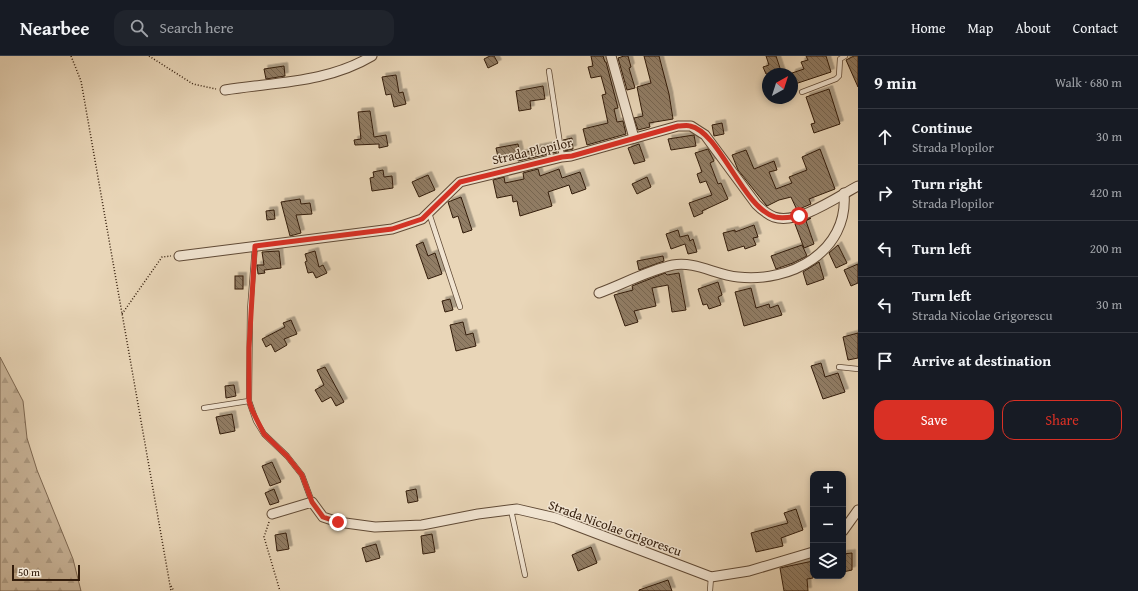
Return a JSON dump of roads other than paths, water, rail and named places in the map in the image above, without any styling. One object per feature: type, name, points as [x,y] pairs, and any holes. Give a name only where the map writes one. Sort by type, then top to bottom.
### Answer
[{"type":"street","points":[[225,90],[302,81],[343,70],[372,56]]},
{"type":"street","points":[[611,56],[634,138]]},
{"type":"street","name":"Strada Plopilor","points":[[178,256],[392,229],[422,219],[460,182],[562,157],[572,156],[678,126],[691,126],[698,129],[713,145],[756,204],[764,212],[774,217],[782,218],[799,216],[858,186]]},
{"type":"street","points":[[598,294],[673,265],[693,266],[739,277],[771,277],[793,270],[817,258],[832,241],[840,222],[845,200],[844,193]]},
{"type":"street","points":[[272,514],[312,502]]},
{"type":"street","name":"Strada Nicolae Grigorescu","points":[[312,502],[323,517],[338,522],[375,527],[422,525],[478,514],[517,509],[556,518],[711,577],[749,571],[810,553]]},
{"type":"street","points":[[846,527],[858,510]]},
{"type":"lane","points":[[802,92],[836,79],[839,76],[840,59],[845,56]]},
{"type":"lane","points":[[549,70],[562,157]]},
{"type":"lane","points":[[429,213],[460,307]]},
{"type":"lane","points":[[255,246],[250,310],[249,401],[256,421],[264,434],[287,456],[302,475],[312,502]]},
{"type":"lane","points":[[838,367],[858,369]]},
{"type":"lane","points":[[204,408],[249,401]]},
{"type":"lane","points":[[511,510],[525,575]]},
{"type":"lane","points":[[710,591],[711,577]]}]
